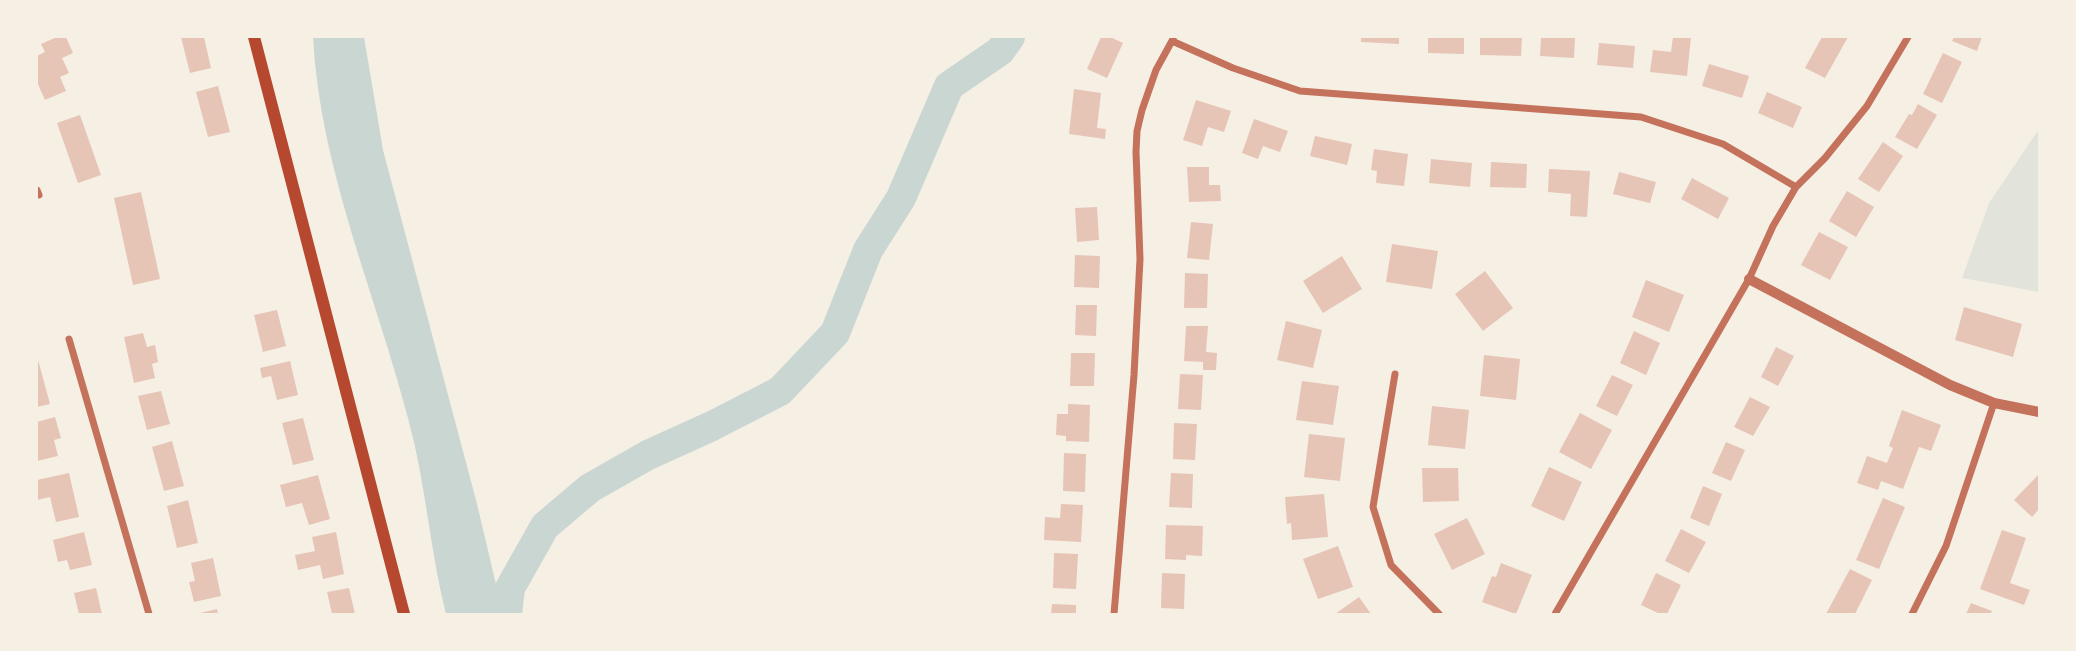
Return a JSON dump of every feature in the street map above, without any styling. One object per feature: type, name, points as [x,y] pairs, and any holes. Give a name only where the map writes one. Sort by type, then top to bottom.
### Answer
[{"type":"main road","points":[[254,37],[404,614]]},
{"type":"street","points":[[1555,614],[1749,279],[1773,226],[1796,187],[1825,158],[1867,106],[1908,37]]},
{"type":"street","points":[[1115,614],[1134,375],[1140,259],[1137,131],[1156,70],[1173,39],[1233,68],[1300,91],[1641,117],[1723,144],[1796,187]]},
{"type":"street","points":[[1749,279],[1950,385],[1994,403],[2039,412]]},
{"type":"street","points":[[69,340],[149,614]]},
{"type":"street","points":[[1395,374],[1373,507],[1391,565],[1439,614]]},
{"type":"street","points":[[1912,614],[1946,546],[1994,403]]},
{"type":"shaded area","points":[[313,37],[364,37],[383,150],[477,504],[503,614],[446,614],[409,422],[351,231],[326,135]]},
{"type":"shaded area","points":[[2039,129],[2039,292],[1962,278],[1989,203]]},
{"type":"building","points":[[57,37],[66,37],[73,53],[62,58],[69,73],[60,77],[66,91],[45,100],[37,82],[37,56],[45,52],[41,44]]},
{"type":"building","points":[[181,37],[204,37],[211,68],[190,73]]},
{"type":"building","points":[[1101,37],[1110,37],[1123,43],[1107,78],[1087,69]]},
{"type":"building","points":[[1361,37],[1399,37],[1399,44],[1361,42]]},
{"type":"building","points":[[1428,37],[1464,37],[1464,54],[1428,53]]},
{"type":"building","points":[[1480,37],[1522,37],[1521,56],[1480,55]]},
{"type":"building","points":[[1541,37],[1575,37],[1574,58],[1540,56]]},
{"type":"building","points":[[1673,37],[1691,37],[1687,76],[1650,72],[1653,50],[1671,52]]},
{"type":"building","points":[[1822,37],[1848,37],[1825,78],[1805,68]]},
{"type":"building","points":[[1954,37],[1982,37],[1977,51],[1952,41]]},
{"type":"building","points":[[1599,43],[1635,46],[1633,68],[1597,65]]},
{"type":"building","points":[[1943,53],[1962,62],[1942,103],[1923,94]]},
{"type":"building","points":[[1709,64],[1749,76],[1742,98],[1702,86]]},
{"type":"building","points":[[218,86],[230,132],[208,137],[196,92]]},
{"type":"building","points":[[1074,89],[1101,93],[1097,128],[1106,129],[1105,139],[1069,134]]},
{"type":"building","points":[[1767,92],[1802,107],[1793,128],[1758,113]]},
{"type":"building","points":[[1196,100],[1231,111],[1224,132],[1208,127],[1202,146],[1183,140]]},
{"type":"building","points":[[1918,104],[1937,115],[1917,149],[1895,137]]},
{"type":"building","points":[[80,115],[101,175],[78,183],[57,123]]},
{"type":"building","points":[[1254,119],[1288,131],[1280,152],[1263,146],[1258,159],[1242,153]]},
{"type":"building","points":[[1315,136],[1352,144],[1347,165],[1310,156]]},
{"type":"building","points":[[1883,142],[1903,156],[1879,192],[1858,179]]},
{"type":"building","points":[[1374,149],[1408,154],[1404,186],[1376,183],[1377,171],[1371,170]]},
{"type":"building","points":[[1431,159],[1472,163],[1470,187],[1429,183]]},
{"type":"building","points":[[1491,162],[1527,164],[1526,188],[1490,187]]},
{"type":"building","points":[[1187,167],[1209,167],[1209,185],[1220,185],[1221,201],[1189,202]]},
{"type":"building","points":[[1549,169],[1590,171],[1587,217],[1570,216],[1571,194],[1548,192]]},
{"type":"building","points":[[1619,172],[1656,182],[1650,203],[1613,194]]},
{"type":"building","points":[[1692,178],[1729,198],[1718,219],[1681,199]]},
{"type":"building","points":[[1847,191],[1874,207],[1856,237],[1829,221]]},
{"type":"building","points":[[141,192],[160,279],[133,285],[114,198]]},
{"type":"building","points":[[1097,207],[1099,240],[1077,242],[1075,208]]},
{"type":"building","points":[[1191,222],[1213,224],[1209,260],[1187,258]]},
{"type":"building","points":[[1819,232],[1848,247],[1830,280],[1801,265]]},
{"type":"building","points":[[1392,244],[1438,251],[1432,289],[1386,282]]},
{"type":"building","points":[[1075,255],[1100,256],[1099,288],[1074,287]]},
{"type":"building","points":[[1342,256],[1362,289],[1323,313],[1303,281]]},
{"type":"building","points":[[1485,271],[1513,308],[1483,331],[1455,294]]},
{"type":"building","points":[[1185,273],[1208,274],[1207,308],[1184,308]]},
{"type":"building","points":[[1646,280],[1684,295],[1669,332],[1632,317]]},
{"type":"building","points":[[1076,305],[1097,305],[1096,336],[1075,335]]},
{"type":"building","points":[[1964,307],[2022,324],[2013,357],[1955,340]]},
{"type":"building","points":[[277,310],[286,346],[263,352],[254,315]]},
{"type":"building","points":[[1286,321],[1322,330],[1313,368],[1277,360]]},
{"type":"building","points":[[1186,326],[1208,326],[1206,352],[1217,353],[1216,370],[1203,370],[1203,362],[1184,361]]},
{"type":"building","points":[[1634,331],[1660,343],[1646,375],[1620,363]]},
{"type":"building","points":[[143,333],[147,347],[155,345],[158,362],[152,364],[155,378],[134,383],[124,337]]},
{"type":"building","points":[[1776,347],[1794,356],[1778,386],[1761,377]]},
{"type":"building","points":[[1071,353],[1095,353],[1094,386],[1070,386]]},
{"type":"building","points":[[1484,355],[1520,359],[1516,400],[1480,396]]},
{"type":"building","points":[[37,361],[50,404],[37,407]]},
{"type":"building","points":[[290,361],[298,395],[277,400],[271,376],[262,378],[260,368]]},
{"type":"building","points":[[1180,374],[1203,375],[1201,410],[1178,409]]},
{"type":"building","points":[[1612,375],[1633,385],[1617,416],[1596,406]]},
{"type":"building","points":[[1302,381],[1339,386],[1333,425],[1296,420]]},
{"type":"building","points":[[161,391],[170,424],[147,430],[138,396]]},
{"type":"building","points":[[1750,397],[1770,407],[1753,436],[1734,427]]},
{"type":"building","points":[[1068,404],[1090,405],[1089,442],[1066,441],[1066,436],[1056,435],[1057,414],[1068,414]]},
{"type":"building","points":[[1432,406],[1469,410],[1465,449],[1428,445]]},
{"type":"building","points":[[1902,410],[1941,425],[1931,451],[1919,447],[1903,489],[1881,481],[1878,490],[1857,483],[1867,456],[1887,463],[1893,448],[1889,446]]},
{"type":"building","points":[[1580,413],[1612,430],[1591,469],[1559,452]]},
{"type":"building","points":[[55,417],[61,438],[54,440],[58,456],[37,461],[37,422]]},
{"type":"building","points":[[303,418],[314,460],[293,465],[282,423]]},
{"type":"building","points":[[1174,423],[1197,424],[1195,460],[1173,459]]},
{"type":"building","points":[[1309,434],[1345,438],[1340,481],[1304,477]]},
{"type":"building","points":[[172,441],[184,486],[164,491],[152,447]]},
{"type":"building","points":[[1726,442],[1745,450],[1731,481],[1712,473]]},
{"type":"building","points":[[1064,453],[1086,454],[1085,492],[1063,491]]},
{"type":"building","points":[[1549,467],[1582,482],[1564,521],[1531,506]]},
{"type":"building","points":[[1422,468],[1458,468],[1459,501],[1423,502]]},
{"type":"building","points":[[69,473],[79,517],[56,522],[50,497],[37,500],[37,480]]},
{"type":"building","points":[[1171,473],[1193,474],[1192,508],[1169,507]]},
{"type":"building","points":[[2039,474],[2039,509],[2032,517],[2014,500]]},
{"type":"building","points":[[318,475],[330,519],[309,525],[302,503],[286,507],[280,485]]},
{"type":"building","points":[[1703,486],[1722,494],[1709,526],[1690,518]]},
{"type":"building","points":[[1324,494],[1328,537],[1292,540],[1291,523],[1287,524],[1285,497]]},
{"type":"building","points":[[1883,498],[1905,507],[1879,569],[1856,560]]},
{"type":"building","points":[[188,500],[198,543],[177,548],[167,506]]},
{"type":"building","points":[[1061,504],[1083,505],[1081,542],[1044,540],[1045,517],[1060,518]]},
{"type":"building","points":[[1467,518],[1485,554],[1452,570],[1434,534]]},
{"type":"building","points":[[1166,525],[1203,526],[1202,556],[1186,555],[1186,560],[1165,559]]},
{"type":"building","points":[[1681,529],[1706,542],[1689,573],[1665,561]]},
{"type":"building","points":[[2002,530],[2026,538],[2010,583],[2030,590],[2024,605],[1980,589]]},
{"type":"building","points":[[84,532],[92,565],[70,570],[67,560],[58,562],[53,540]]},
{"type":"building","points":[[336,532],[344,574],[323,579],[320,565],[298,570],[295,555],[315,551],[312,537]]},
{"type":"building","points":[[1338,546],[1353,587],[1318,599],[1303,559]]},
{"type":"building","points":[[1054,553],[1078,554],[1076,589],[1053,588]]},
{"type":"building","points":[[213,558],[221,596],[194,602],[189,582],[195,581],[191,563]]},
{"type":"building","points":[[1501,563],[1532,575],[1516,614],[1482,602],[1492,576],[1496,577]]},
{"type":"building","points":[[1850,569],[1872,580],[1855,614],[1826,614]]},
{"type":"building","points":[[1162,573],[1185,574],[1184,609],[1161,608]]},
{"type":"building","points":[[1656,573],[1681,585],[1667,614],[1660,614],[1641,605]]},
{"type":"building","points":[[96,588],[102,614],[79,614],[74,593]]},
{"type":"building","points":[[349,588],[355,614],[332,614],[327,592]]},
{"type":"building","points":[[1359,597],[1371,614],[1335,614]]},
{"type":"building","points":[[1971,603],[1992,611],[1990,614],[1966,614]]},
{"type":"building","points":[[1052,604],[1076,605],[1076,614],[1051,614]]},
{"type":"building","points":[[217,609],[218,614],[200,614],[200,613]]},
{"type":"waterway","points":[[507,614],[510,588],[545,526],[590,488],[648,455],[780,391],[835,333],[868,250],[901,198],[949,86],[1000,51],[1010,37]]}]
